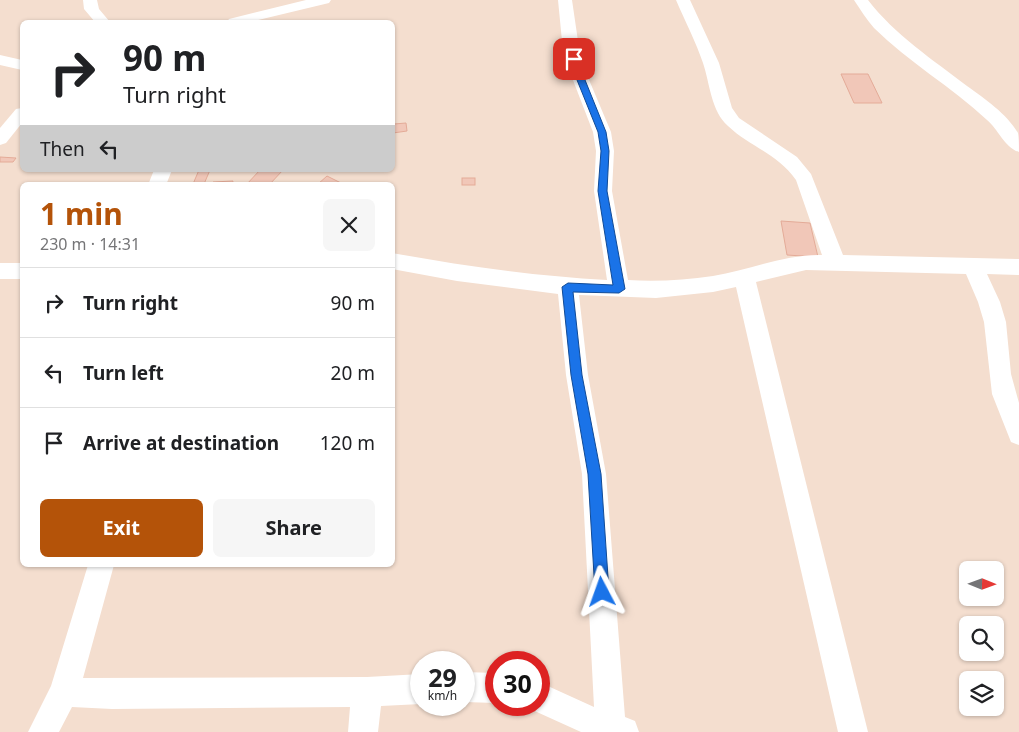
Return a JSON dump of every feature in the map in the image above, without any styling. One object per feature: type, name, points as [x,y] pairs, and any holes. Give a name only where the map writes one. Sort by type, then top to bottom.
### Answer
[{"type":"street","points":[[90,0],[91,9],[101,20]]},
{"type":"street","points":[[242,20],[324,0]]},
{"type":"street","points":[[565,0],[570,41],[579,75],[602,132],[605,151],[602,191],[619,289]]},
{"type":"street","points":[[683,0],[710,63],[727,115],[733,122],[790,159],[799,168],[835,262]]},
{"type":"street","points":[[861,0],[878,23],[893,37],[977,101],[998,120],[1019,146]]},
{"type":"street","points":[[0,60],[20,65]]},
{"type":"street","points":[[0,139],[20,115]]},
{"type":"street","points":[[395,262],[457,273],[568,287],[656,290],[713,284],[806,262],[1019,267]]},
{"type":"street","points":[[973,266],[989,302],[995,322],[1004,394],[1019,434]]},
{"type":"street","points":[[0,271],[20,271]]},
{"type":"street","points":[[744,276],[853,732]]},
{"type":"street","points":[[550,703],[616,731],[594,474],[577,375],[568,287]]},
{"type":"street","points":[[42,732],[64,692],[100,567]]},
{"type":"street","points":[[64,692],[112,694],[368,692],[410,690]]},
{"type":"street","points":[[363,732],[368,692]]},
{"type":"shaded area","points":[[0,0],[1019,0],[1019,732],[0,732]]},
{"type":"building","points":[[841,74],[868,74],[882,103],[854,103]]},
{"type":"building","points":[[406,123],[407,131],[395,133],[395,124]]},
{"type":"building","points":[[0,157],[16,158],[13,162],[0,162]]},
{"type":"building","points":[[198,172],[209,172],[205,182],[194,182]]},
{"type":"building","points":[[258,172],[281,172],[272,182],[249,182]]},
{"type":"building","points":[[327,176],[339,182],[320,182]]},
{"type":"building","points":[[462,178],[475,178],[475,185],[462,185]]},
{"type":"building","points":[[781,221],[810,223],[818,257],[787,255]]},
{"type":"route","points":[[574,59],[602,132],[605,151],[602,191],[619,289],[568,287],[577,375],[594,474],[602,592]]}]
